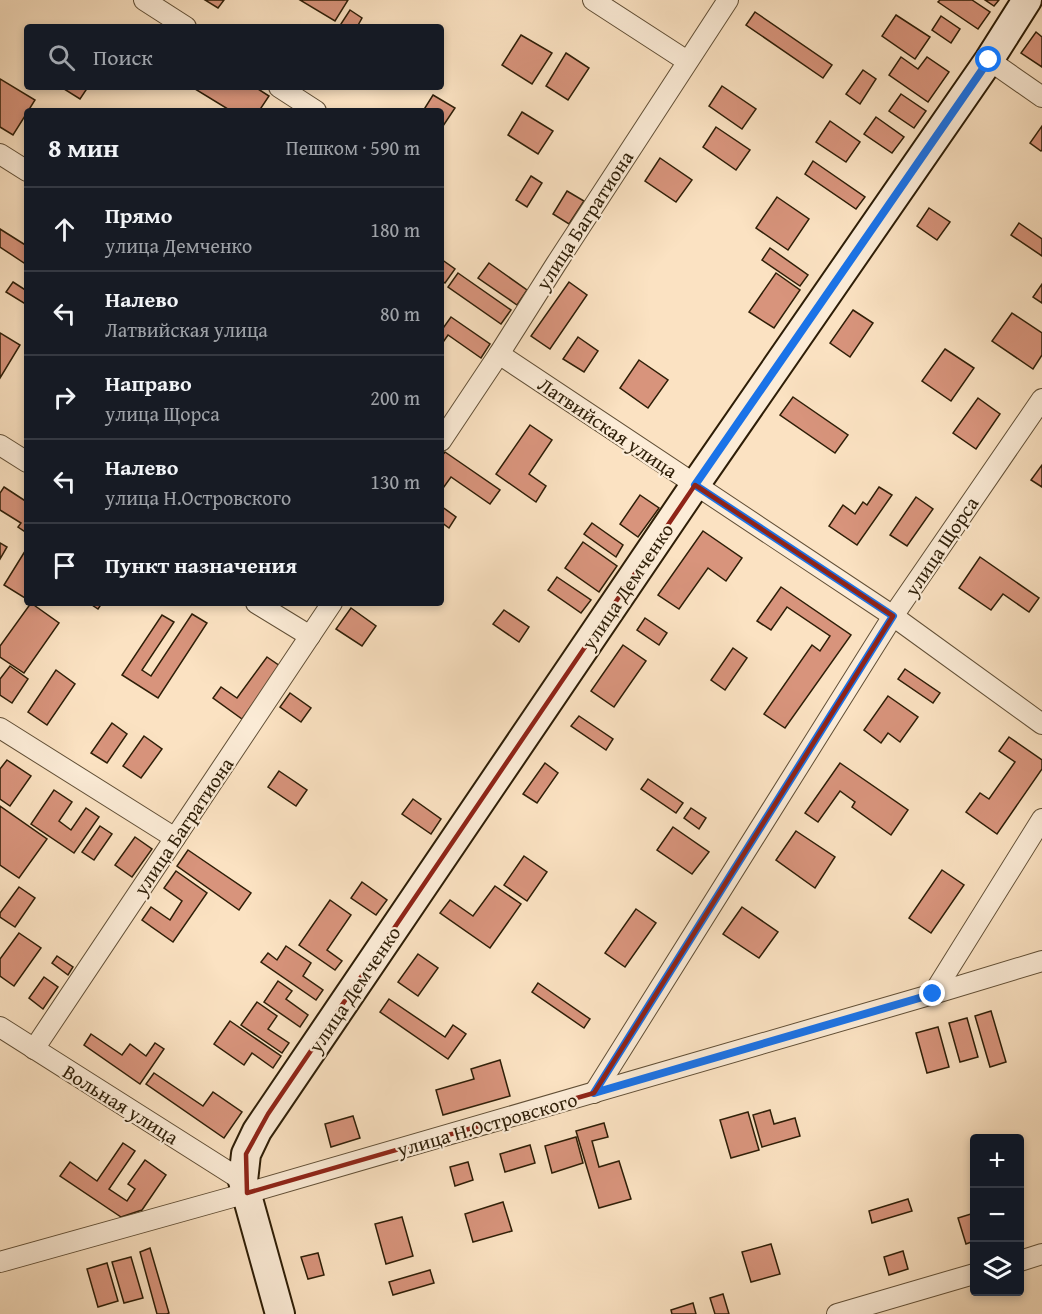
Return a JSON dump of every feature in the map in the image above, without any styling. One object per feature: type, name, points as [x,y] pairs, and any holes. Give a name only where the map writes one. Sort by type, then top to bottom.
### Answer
[{"type":"street","points":[[144,0],[181,24]]},
{"type":"street","points":[[593,0],[687,61]]},
{"type":"street","name":"улица Багратиона","points":[[444,434],[499,354],[728,0]]},
{"type":"street","name":"улица Демченко","points":[[245,1187],[246,1154],[268,1114],[695,485],[989,60],[1027,0]]},
{"type":"street","points":[[989,60],[1042,97]]},
{"type":"street","points":[[284,90],[311,108]]},
{"type":"street","points":[[0,154],[24,169]]},
{"type":"street","name":"Латвийская улица","points":[[499,354],[893,616],[1042,724]]},
{"type":"street","name":"улица Щорса","points":[[594,1093],[893,616],[1042,399]]},
{"type":"street","points":[[0,445],[24,460]]},
{"type":"street","points":[[261,606],[310,636]]},
{"type":"street","name":"улица Багратиона","points":[[34,1049],[330,606]]},
{"type":"street","points":[[0,729],[175,838]]},
{"type":"street","points":[[933,994],[1042,819]]},
{"type":"street","name":"улица Н.Островского","points":[[0,1262],[245,1187],[594,1093],[1042,961]]},
{"type":"street","name":"Вольная улица","points":[[0,1027],[245,1187]]},
{"type":"street","points":[[245,1187],[280,1314]]},
{"type":"street","points":[[1024,1260],[1042,1254]]},
{"type":"street","points":[[837,1314],[970,1275]]},
{"type":"highlighted area","points":[[695,485],[893,616],[594,1093],[247,1193],[246,1154],[268,1114]]},
{"type":"building","points":[[205,0],[224,0],[218,8]]},
{"type":"building","points":[[300,0],[348,0],[335,21]]},
{"type":"building","points":[[940,0],[972,0],[990,12],[978,29],[938,2]]},
{"type":"building","points":[[985,0],[999,0],[994,6]]},
{"type":"building","points":[[350,10],[362,18],[359,24],[341,24]]},
{"type":"building","points":[[755,12],[832,65],[823,78],[746,25]]},
{"type":"building","points":[[896,15],[930,37],[915,59],[882,36]]},
{"type":"building","points":[[941,16],[960,29],[951,43],[932,30]]},
{"type":"building","points":[[1036,32],[1042,37],[1042,67],[1021,53]]},
{"type":"building","points":[[521,35],[552,53],[532,84],[502,65]]},
{"type":"building","points":[[566,53],[589,68],[568,100],[546,86]]},
{"type":"building","points":[[901,57],[918,69],[927,57],[949,72],[928,102],[889,75]]},
{"type":"building","points":[[863,70],[876,79],[860,104],[846,94]]},
{"type":"building","points":[[0,79],[35,100],[30,108],[24,108],[24,118],[13,135],[0,127]]},
{"type":"building","points":[[722,86],[756,109],[742,129],[709,106]]},
{"type":"building","points":[[66,90],[86,90],[80,99]]},
{"type":"building","points":[[197,90],[260,90],[269,96],[261,108],[226,108]]},
{"type":"building","points":[[901,94],[926,111],[914,128],[889,111]]},
{"type":"building","points":[[433,95],[455,108],[444,124],[444,108],[425,108]]},
{"type":"building","points":[[522,112],[553,131],[538,154],[508,135]]},
{"type":"building","points":[[876,117],[904,137],[892,153],[864,134]]},
{"type":"building","points":[[830,121],[860,142],[846,162],[816,142]]},
{"type":"building","points":[[1042,126],[1042,150],[1041,151],[1030,143]]},
{"type":"building","points":[[716,127],[750,150],[736,170],[703,147]]},
{"type":"building","points":[[660,158],[692,180],[676,202],[645,181]]},
{"type":"building","points":[[813,161],[865,197],[856,209],[805,174]]},
{"type":"building","points":[[531,176],[542,183],[527,207],[516,200]]},
{"type":"building","points":[[567,191],[584,201],[569,224],[553,214]]},
{"type":"building","points":[[777,197],[809,219],[788,250],[756,228]]},
{"type":"building","points":[[929,208],[950,222],[937,240],[917,226]]},
{"type":"building","points":[[1019,223],[1042,239],[1042,256],[1011,235]]},
{"type":"building","points":[[0,229],[24,244],[24,263],[0,247]]},
{"type":"building","points":[[770,248],[808,275],[800,286],[762,260]]},
{"type":"building","points":[[444,261],[455,269],[444,282]]},
{"type":"building","points":[[489,263],[527,290],[517,305],[478,278]]},
{"type":"building","points":[[458,273],[511,310],[501,324],[448,287]]},
{"type":"building","points":[[776,273],[800,290],[774,328],[749,312]]},
{"type":"building","points":[[13,282],[24,289],[24,303],[6,292]]},
{"type":"building","points":[[569,282],[587,295],[550,349],[531,336]]},
{"type":"building","points":[[1042,284],[1042,303],[1033,297]]},
{"type":"building","points":[[853,310],[873,323],[850,357],[830,343]]},
{"type":"building","points":[[1012,313],[1042,333],[1042,355],[1033,369],[992,341]]},
{"type":"building","points":[[451,317],[490,344],[481,358],[448,335],[444,341],[444,327]]},
{"type":"building","points":[[0,333],[20,345],[0,378]]},
{"type":"building","points":[[578,337],[598,351],[584,372],[563,359]]},
{"type":"building","points":[[945,349],[974,368],[951,401],[922,381]]},
{"type":"building","points":[[639,360],[668,380],[648,408],[620,388]]},
{"type":"building","points":[[793,397],[848,435],[835,453],[780,415]]},
{"type":"building","points":[[978,398],[1000,414],[976,449],[953,433]]},
{"type":"building","points":[[530,425],[552,440],[529,474],[546,486],[536,502],[496,474]]},
{"type":"building","points":[[444,453],[500,490],[490,504],[451,477],[444,487]]},
{"type":"building","points":[[1042,465],[1042,487],[1031,480]]},
{"type":"building","points":[[4,487],[24,500],[24,531],[18,527],[21,523],[0,510],[0,493]]},
{"type":"building","points":[[879,487],[892,495],[857,545],[829,526],[843,505],[855,514],[863,502],[867,505]]},
{"type":"building","points":[[640,495],[659,508],[638,537],[620,524]]},
{"type":"building","points":[[916,497],[933,509],[907,546],[890,535]]},
{"type":"building","points":[[444,508],[456,517],[449,528],[444,524]]},
{"type":"building","points":[[592,523],[623,545],[616,557],[584,534]]},
{"type":"building","points":[[703,531],[742,558],[726,581],[708,568],[679,609],[658,595]]},
{"type":"building","points":[[583,542],[617,566],[599,592],[565,568]]},
{"type":"building","points":[[0,543],[7,547],[0,559]]},
{"type":"building","points":[[24,553],[24,597],[4,585]]},
{"type":"building","points":[[980,557],[1039,598],[1029,612],[1003,594],[991,610],[959,588]]},
{"type":"building","points":[[557,577],[591,600],[581,613],[548,590]]},
{"type":"building","points":[[781,587],[851,635],[785,728],[764,714],[812,645],[820,651],[830,636],[787,607],[771,630],[757,621]]},
{"type":"building","points":[[29,606],[35,606],[59,623],[24,673],[0,657],[0,646]]},
{"type":"building","points":[[351,608],[376,626],[362,646],[336,629]]},
{"type":"building","points":[[504,610],[529,627],[519,642],[493,624]]},
{"type":"building","points":[[192,614],[207,623],[158,698],[122,675],[162,615],[174,622],[142,670],[151,676]]},
{"type":"building","points":[[645,618],[667,633],[659,645],[637,630]]},
{"type":"building","points":[[623,645],[646,661],[614,707],[591,691]]},
{"type":"building","points":[[733,648],[747,658],[725,690],[711,680]]},
{"type":"building","points":[[267,657],[280,666],[242,719],[213,698],[221,687],[237,698]]},
{"type":"building","points":[[10,666],[28,679],[12,703],[0,695],[0,679]]},
{"type":"building","points":[[905,669],[940,693],[933,703],[898,679]]},
{"type":"building","points":[[56,670],[75,684],[47,725],[28,712]]},
{"type":"building","points":[[290,693],[311,708],[301,722],[280,707]]},
{"type":"building","points":[[888,696],[918,717],[900,742],[888,733],[881,743],[864,730]]},
{"type":"building","points":[[579,716],[613,739],[606,750],[571,726]]},
{"type":"building","points":[[112,723],[127,734],[107,763],[91,753]]},
{"type":"building","points":[[144,736],[162,749],[141,778],[123,766]]},
{"type":"building","points":[[1009,737],[1042,760],[1042,769],[997,834],[966,812],[980,793],[989,799],[1015,762],[999,751]]},
{"type":"building","points":[[7,760],[31,776],[10,806],[0,799],[0,769]]},
{"type":"building","points":[[545,763],[558,773],[537,803],[523,794]]},
{"type":"building","points":[[840,763],[908,810],[891,835],[852,807],[855,802],[840,791],[818,822],[805,813]]},
{"type":"building","points":[[279,771],[307,790],[296,806],[268,787]]},
{"type":"building","points":[[648,779],[683,803],[676,813],[641,789]]},
{"type":"building","points":[[54,790],[72,802],[59,821],[71,830],[86,808],[99,817],[74,853],[31,824]]},
{"type":"building","points":[[413,799],[441,819],[431,834],[402,814]]},
{"type":"building","points":[[0,806],[47,839],[19,878],[0,865]]},
{"type":"building","points":[[691,808],[706,818],[699,829],[684,818]]},
{"type":"building","points":[[100,826],[112,834],[94,860],[82,852]]},
{"type":"building","points":[[673,827],[709,852],[692,874],[657,850]]},
{"type":"building","points":[[796,831],[835,857],[815,888],[776,860]]},
{"type":"building","points":[[135,837],[152,849],[132,877],[115,865]]},
{"type":"building","points":[[188,850],[251,893],[239,910],[177,866]]},
{"type":"building","points":[[524,856],[547,872],[527,901],[504,885]]},
{"type":"building","points":[[942,870],[964,885],[931,933],[909,918]]},
{"type":"building","points":[[176,871],[207,893],[173,942],[142,920],[151,907],[170,920],[182,901],[164,888]]},
{"type":"building","points":[[362,882],[387,900],[376,915],[351,898]]},
{"type":"building","points":[[495,886],[521,904],[490,948],[440,913],[450,900],[473,916]]},
{"type":"building","points":[[19,887],[35,898],[15,927],[0,917],[0,913]]},
{"type":"building","points":[[330,900],[351,915],[327,950],[342,961],[335,970],[299,945]]},
{"type":"building","points":[[742,907],[778,932],[759,958],[723,934]]},
{"type":"building","points":[[636,909],[656,923],[625,967],[605,953]]},
{"type":"building","points":[[19,933],[41,948],[14,986],[0,976],[0,959]]},
{"type":"building","points":[[286,946],[311,963],[303,976],[323,990],[316,1000],[261,962],[268,953],[277,960]]},
{"type":"building","points":[[418,954],[438,968],[418,996],[398,982]]},
{"type":"building","points":[[57,956],[73,967],[68,975],[52,963]]},
{"type":"building","points":[[44,977],[58,987],[43,1009],[29,998]]},
{"type":"building","points":[[278,981],[292,991],[286,999],[308,1015],[300,1027],[264,1002]]},
{"type":"building","points":[[538,983],[590,1019],[584,1028],[532,992]]},
{"type":"building","points":[[389,999],[445,1037],[453,1025],[466,1034],[448,1059],[380,1012]]},
{"type":"building","points":[[257,1002],[277,1016],[268,1029],[289,1043],[282,1053],[241,1025]]},
{"type":"building","points":[[991,1011],[1006,1062],[990,1067],[975,1016]]},
{"type":"building","points":[[967,1018],[978,1057],[960,1062],[949,1023]]},
{"type":"building","points":[[230,1021],[281,1056],[273,1068],[252,1053],[244,1065],[214,1044]]},
{"type":"building","points":[[938,1027],[949,1067],[927,1073],[916,1033]]},
{"type":"building","points":[[91,1034],[122,1055],[130,1044],[146,1056],[155,1043],[164,1049],[140,1084],[84,1045]]},
{"type":"building","points":[[500,1060],[510,1096],[443,1115],[436,1090],[474,1079],[471,1069]]},
{"type":"building","points":[[154,1073],[203,1106],[213,1092],[242,1112],[224,1138],[146,1084]]},
{"type":"building","points":[[770,1110],[774,1124],[795,1118],[800,1136],[762,1147],[753,1115]]},
{"type":"building","points":[[748,1112],[759,1150],[731,1158],[720,1120]]},
{"type":"building","points":[[353,1116],[360,1138],[331,1147],[325,1124]]},
{"type":"building","points":[[604,1123],[608,1137],[592,1141],[599,1167],[619,1161],[631,1199],[599,1208],[576,1131]]},
{"type":"building","points":[[576,1137],[583,1163],[552,1173],[545,1146]]},
{"type":"building","points":[[123,1143],[135,1151],[109,1189],[127,1201],[135,1189],[128,1184],[145,1160],[166,1175],[142,1210],[121,1217],[60,1176],[70,1162],[97,1181]]},
{"type":"building","points":[[530,1145],[535,1163],[505,1172],[500,1154]]},
{"type":"building","points":[[468,1162],[473,1180],[455,1186],[450,1167]]},
{"type":"building","points":[[908,1199],[912,1211],[872,1223],[869,1211]]},
{"type":"building","points":[[503,1202],[512,1231],[473,1242],[465,1214]]},
{"type":"building","points":[[970,1214],[970,1242],[966,1244],[958,1218]]},
{"type":"building","points":[[402,1217],[413,1256],[386,1264],[375,1224]]},
{"type":"building","points":[[771,1244],[780,1274],[751,1282],[742,1252]]},
{"type":"building","points":[[150,1248],[169,1313],[167,1314],[157,1314],[140,1252]]},
{"type":"building","points":[[903,1251],[908,1269],[889,1275],[884,1257]]},
{"type":"building","points":[[318,1253],[324,1275],[308,1279],[301,1257]]},
{"type":"building","points":[[131,1257],[143,1298],[124,1303],[112,1262]]},
{"type":"building","points":[[107,1263],[118,1301],[98,1307],[87,1269]]},
{"type":"building","points":[[430,1270],[434,1283],[393,1295],[389,1282]]},
{"type":"building","points":[[723,1294],[729,1314],[715,1314],[710,1298]]},
{"type":"building","points":[[693,1303],[696,1314],[672,1314],[671,1310]]},
{"type":"route","points":[[933,994],[594,1093],[893,616],[695,485],[989,60]]}]
